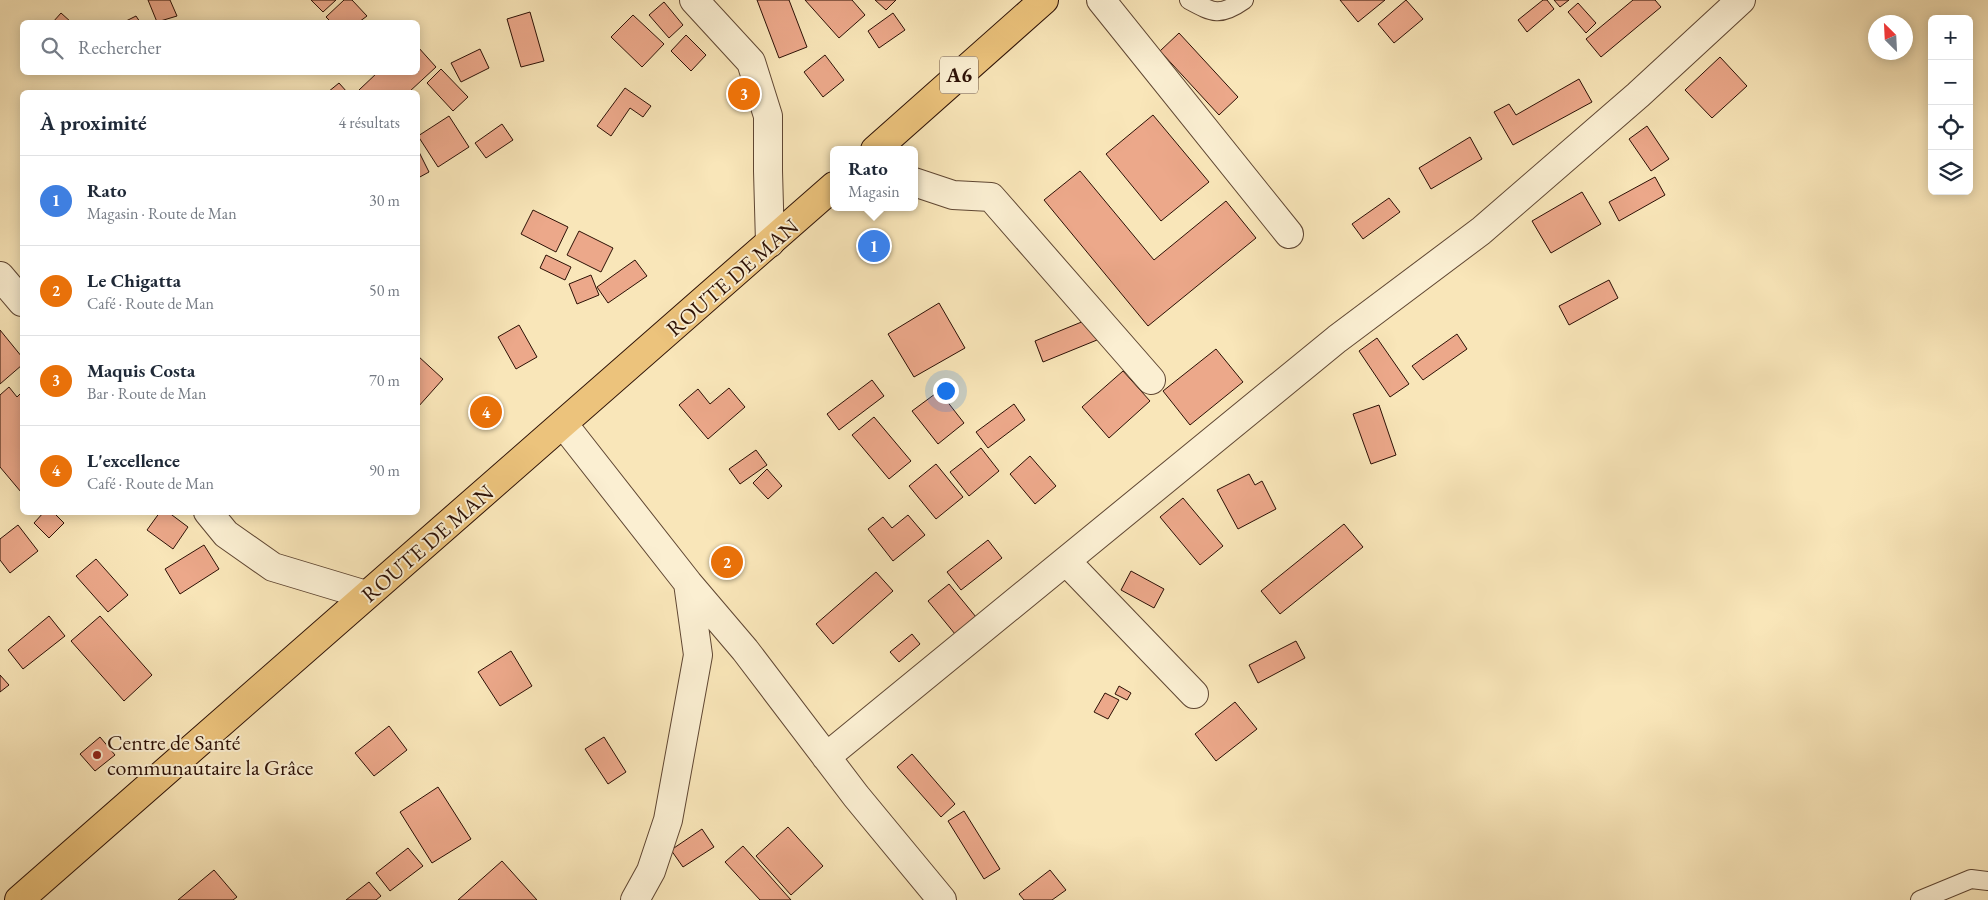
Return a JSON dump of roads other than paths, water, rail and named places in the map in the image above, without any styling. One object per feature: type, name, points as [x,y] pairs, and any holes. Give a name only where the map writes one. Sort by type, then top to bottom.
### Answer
[{"type":"highway","name":"A6","points":[[881,146],[1044,0]]},
{"type":"highway","name":"ROUTE DE MAN","points":[[19,900],[366,595],[564,425],[830,190]]},
{"type":"street","points":[[694,0],[751,62],[768,116],[770,243]]},
{"type":"street","points":[[1101,0],[1290,234]]},
{"type":"street","points":[[826,757],[1337,340],[1481,231],[1638,95],[1741,0]]},
{"type":"street","points":[[918,183],[953,195],[991,197],[1151,380]]},
{"type":"street","points":[[0,276],[20,300]]},
{"type":"street","points":[[564,425],[688,583],[745,650],[826,757],[942,900]]},
{"type":"street","points":[[210,515],[226,534],[273,567],[366,595]]},
{"type":"street","points":[[1066,561],[1194,694]]},
{"type":"street","points":[[635,900],[650,871],[668,820],[698,655],[688,583]]},
{"type":"lane","points":[[1189,0],[1209,11],[1229,11],[1244,0]]},
{"type":"lane","points":[[1920,900],[1971,879],[1988,881]]},
{"type":"place","name":"Maquis Costa","points":[[744,94]]},
{"type":"place","name":"Rato","points":[[874,246]]},
{"type":"place","name":"L'excellence","points":[[486,412]]},
{"type":"place","name":"Le Chigatta","points":[[727,562]]},
{"type":"place","name":"Centre de Santé communautaire la Grâce","points":[[97,755]]}]
